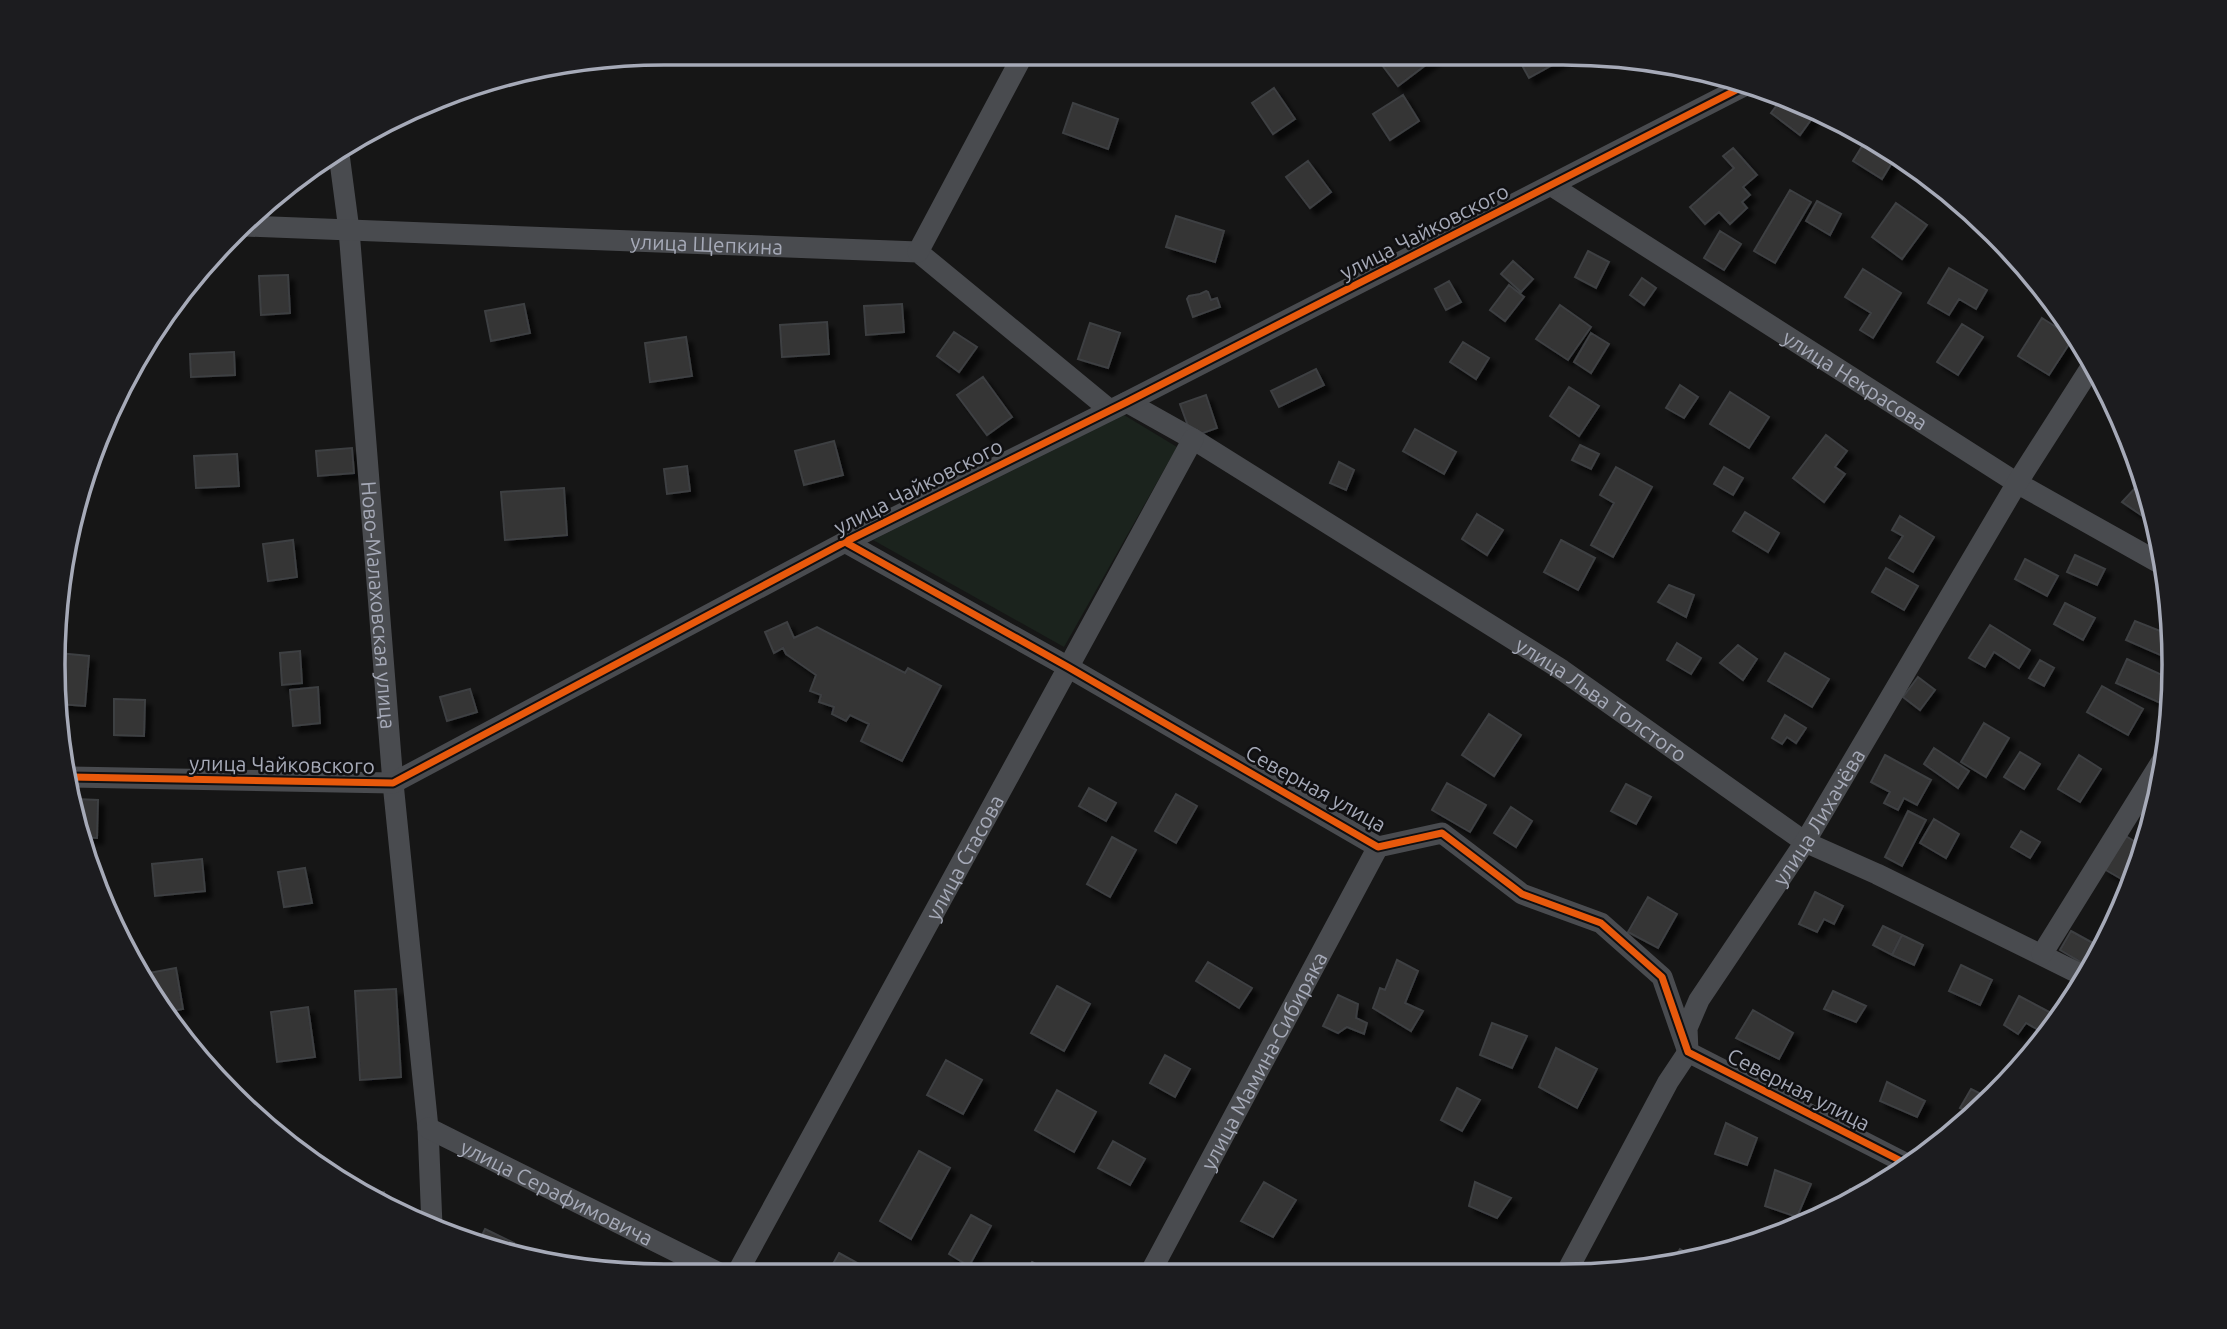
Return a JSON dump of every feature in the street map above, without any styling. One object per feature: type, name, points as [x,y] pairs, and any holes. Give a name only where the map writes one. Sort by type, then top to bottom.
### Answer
[{"type":"street","points":[[1018,65],[918,252],[1119,406]]},
{"type":"street","name":"улица Чайковского","points":[[75,777],[393,783],[845,542],[1119,406],[1735,91]]},
{"type":"street","name":"Ново-Малаховская улица","points":[[340,161],[349,230],[393,783],[428,1128],[432,1217]]},
{"type":"street","name":"улица Некрасова","points":[[1552,186],[2017,483],[2153,559]]},
{"type":"street","name":"улица Щепкина","points":[[255,226],[918,252]]},
{"type":"street","name":"улица Лихачёва","points":[[1571,1264],[1668,1082],[1688,1052],[1687,1028],[1699,1000],[1804,842],[2017,483],[2087,374]]},
{"type":"street","name":"улица Льва Толстого","points":[[1119,406],[1192,439],[1562,670],[1804,842],[1878,874],[2077,972]]},
{"type":"street","name":"улица Стасова","points":[[742,1264],[1192,439]]},
{"type":"street","name":"Северная улица","points":[[845,542],[1068,667],[1378,847],[1442,833],[1522,894],[1601,923],[1662,976],[1688,1052],[1900,1160]]},
{"type":"street","points":[[2042,954],[2152,777]]},
{"type":"street","name":"улица Мамина-Сибиряка","points":[[1155,1264],[1378,847]]},
{"type":"street","name":"улица Серафимовича","points":[[428,1128],[701,1264]]},
{"type":"shaded area","points":[[1124,415],[1177,447],[1064,647],[873,540]]},
{"type":"building","points":[[1382,65],[1426,65],[1398,86]]},
{"type":"building","points":[[1522,65],[1553,65],[1529,78]]},
{"type":"building","points":[[1274,88],[1295,119],[1273,134],[1252,103]]},
{"type":"building","points":[[1403,95],[1419,121],[1390,140],[1373,114]]},
{"type":"building","points":[[1073,103],[1118,119],[1108,149],[1063,133]]},
{"type":"building","points":[[1777,105],[1811,119],[1800,135],[1771,113]]},
{"type":"building","points":[[1863,145],[1892,163],[1882,179],[1853,161]]},
{"type":"building","points":[[1733,148],[1757,175],[1743,187],[1750,195],[1742,202],[1747,208],[1730,224],[1719,212],[1705,224],[1690,207],[1734,168],[1723,156]]},
{"type":"building","points":[[1308,161],[1331,192],[1310,208],[1286,177]]},
{"type":"building","points":[[1790,190],[1811,202],[1775,263],[1754,251]]},
{"type":"building","points":[[1817,201],[1841,214],[1830,235],[1806,221]]},
{"type":"building","points":[[1896,203],[1927,225],[1902,259],[1872,237]]},
{"type":"building","points":[[1176,216],[1224,231],[1215,262],[1166,247]]},
{"type":"building","points":[[1720,231],[1741,244],[1724,270],[1704,258]]},
{"type":"building","points":[[1588,251],[1609,262],[1596,288],[1575,277]]},
{"type":"building","points":[[1513,261],[1533,279],[1521,292],[1501,274]]},
{"type":"building","points":[[1949,268],[1987,290],[1976,309],[1959,299],[1949,315],[1928,303]]},
{"type":"building","points":[[1863,269],[1901,293],[1873,338],[1860,330],[1871,313],[1845,297]]},
{"type":"building","points":[[288,275],[290,313],[261,315],[259,276]]},
{"type":"building","points":[[1642,278],[1656,288],[1644,305],[1630,295]]},
{"type":"building","points":[[1449,281],[1461,302],[1446,310],[1435,289]]},
{"type":"building","points":[[1509,285],[1524,297],[1505,321],[1490,310]]},
{"type":"building","points":[[1206,291],[1211,300],[1217,298],[1220,307],[1193,317],[1187,299]]},
{"type":"building","points":[[524,304],[530,333],[491,341],[485,311]]},
{"type":"building","points":[[902,304],[904,332],[866,335],[864,306]]},
{"type":"building","points":[[1560,305],[1591,327],[1568,360],[1536,339]]},
{"type":"building","points":[[2042,318],[2060,330],[2069,344],[2049,375],[2018,356]]},
{"type":"building","points":[[827,322],[829,354],[782,357],[780,325]]},
{"type":"building","points":[[1090,323],[1120,333],[1108,368],[1078,359]]},
{"type":"building","points":[[1962,324],[1983,337],[1958,375],[1937,362]]},
{"type":"building","points":[[954,332],[977,347],[959,372],[937,356]]},
{"type":"building","points":[[1591,333],[1609,344],[1591,373],[1574,362]]},
{"type":"building","points":[[686,337],[692,376],[650,382],[645,343]]},
{"type":"building","points":[[1463,342],[1489,358],[1476,379],[1450,362]]},
{"type":"building","points":[[234,352],[235,375],[191,377],[190,354]]},
{"type":"building","points":[[1316,369],[1324,385],[1279,407],[1271,391]]},
{"type":"building","points":[[983,377],[1012,417],[987,435],[957,395]]},
{"type":"building","points":[[1680,385],[1698,397],[1684,418],[1666,408]]},
{"type":"building","points":[[1569,387],[1599,406],[1579,436],[1550,416]]},
{"type":"building","points":[[1730,392],[1769,417],[1749,448],[1710,424]]},
{"type":"building","points":[[1206,395],[1217,428],[1192,437],[1180,404]]},
{"type":"building","points":[[1415,429],[1456,452],[1444,474],[1403,451]]},
{"type":"building","points":[[1826,435],[1847,451],[1835,467],[1845,474],[1824,502],[1793,478]]},
{"type":"building","points":[[834,441],[843,475],[804,485],[795,451]]},
{"type":"building","points":[[1580,445],[1599,454],[1591,469],[1572,460]]},
{"type":"building","points":[[352,448],[354,473],[318,476],[316,451]]},
{"type":"building","points":[[237,454],[239,486],[196,488],[194,456]]},
{"type":"building","points":[[1339,462],[1354,470],[1346,490],[1330,483]]},
{"type":"building","points":[[687,466],[690,491],[667,494],[664,469]]},
{"type":"building","points":[[1616,467],[1652,487],[1613,557],[1591,545],[1614,503],[1600,495]]},
{"type":"building","points":[[1724,467],[1743,478],[1733,495],[1714,484]]},
{"type":"building","points":[[564,488],[567,535],[505,540],[501,492]]},
{"type":"building","points":[[2135,488],[2144,517],[2122,502]]},
{"type":"building","points":[[1745,512],[1779,533],[1768,552],[1733,531]]},
{"type":"building","points":[[1477,514],[1503,530],[1487,555],[1462,539]]},
{"type":"building","points":[[1900,516],[1934,537],[1913,572],[1889,558],[1903,536],[1892,530]]},
{"type":"building","points":[[293,540],[297,577],[268,581],[263,544]]},
{"type":"building","points":[[1561,540],[1595,558],[1578,590],[1544,572]]},
{"type":"building","points":[[2075,555],[2105,569],[2097,585],[2067,572]]},
{"type":"building","points":[[2025,559],[2058,576],[2047,596],[2015,579]]},
{"type":"building","points":[[1886,568],[1918,586],[1904,610],[1872,592]]},
{"type":"building","points":[[1669,585],[1694,595],[1686,617],[1658,602]]},
{"type":"building","points":[[2065,603],[2095,618],[2083,640],[2054,624]]},
{"type":"building","points":[[2135,621],[2160,631],[2161,628],[2162,656],[2126,640]]},
{"type":"building","points":[[787,622],[794,638],[817,627],[905,673],[908,668],[941,686],[902,761],[861,741],[869,724],[850,715],[846,721],[832,714],[834,707],[819,702],[821,695],[810,691],[816,675],[786,654],[783,648],[774,653],[765,632]]},
{"type":"building","points":[[1990,625],[2030,650],[2019,668],[1994,652],[1985,667],[1969,658]]},
{"type":"building","points":[[1677,643],[1701,658],[1691,674],[1667,660]]},
{"type":"building","points":[[1738,645],[1757,659],[1743,680],[1720,663]]},
{"type":"building","points":[[300,651],[302,683],[282,685],[280,653]]},
{"type":"building","points":[[1785,653],[1829,679],[1812,707],[1768,681]]},
{"type":"building","points":[[65,654],[89,656],[85,706],[66,705]]},
{"type":"building","points":[[2127,659],[2162,675],[2161,703],[2116,683]]},
{"type":"building","points":[[2040,660],[2054,668],[2044,686],[2029,678]]},
{"type":"building","points":[[1918,677],[1935,690],[1920,710],[1903,697]]},
{"type":"building","points":[[2102,686],[2143,709],[2128,735],[2087,712]]},
{"type":"building","points":[[318,687],[320,723],[293,726],[290,690]]},
{"type":"building","points":[[470,689],[477,712],[447,721],[440,697]]},
{"type":"building","points":[[114,699],[145,700],[144,736],[114,735]]},
{"type":"building","points":[[1489,714],[1521,735],[1494,776],[1462,755]]},
{"type":"building","points":[[1785,715],[1806,728],[1796,743],[1787,737],[1782,744],[1772,738]]},
{"type":"building","points":[[1984,723],[2009,738],[1986,777],[1961,762]]},
{"type":"building","points":[[1934,748],[1969,771],[1958,788],[1924,764]]},
{"type":"building","points":[[2020,752],[2040,764],[2024,789],[2004,777]]},
{"type":"building","points":[[1885,755],[1931,780],[1917,805],[1904,798],[1898,810],[1884,803],[1890,792],[1871,782]]},
{"type":"building","points":[[2079,755],[2101,769],[2080,802],[2058,789]]},
{"type":"building","points":[[1447,783],[1486,805],[1470,832],[1432,810]]},
{"type":"building","points":[[1626,784],[1651,797],[1636,824],[1611,811]]},
{"type":"building","points":[[1089,788],[1116,803],[1106,821],[1079,806]]},
{"type":"building","points":[[1176,794],[1197,806],[1176,843],[1155,831]]},
{"type":"building","points":[[80,799],[98,800],[97,838],[91,838]]},
{"type":"building","points":[[1511,807],[1532,821],[1516,847],[1494,833]]},
{"type":"building","points":[[1908,811],[1926,820],[1902,866],[1885,857]]},
{"type":"building","points":[[1934,819],[1959,834],[1946,858],[1920,843]]},
{"type":"building","points":[[2021,831],[2040,842],[2030,858],[2011,847]]},
{"type":"building","points":[[2124,835],[2135,842],[2122,879],[2104,869]]},
{"type":"building","points":[[1112,837],[1136,850],[1110,897],[1087,884]]},
{"type":"building","points":[[202,859],[205,891],[155,896],[152,864]]},
{"type":"building","points":[[305,868],[312,903],[284,907],[278,872]]},
{"type":"building","points":[[1815,892],[1843,906],[1834,924],[1824,919],[1817,932],[1799,924]]},
{"type":"building","points":[[1648,897],[1677,914],[1658,948],[1628,932]]},
{"type":"building","points":[[1883,926],[1902,935],[1892,955],[1873,945]]},
{"type":"building","points":[[2071,931],[2093,943],[2082,963],[2060,950]]},
{"type":"building","points":[[1902,935],[1923,945],[1914,965],[1892,955]]},
{"type":"building","points":[[1397,960],[1418,971],[1405,1003],[1423,1011],[1411,1031],[1373,1008],[1380,988],[1385,990]]},
{"type":"building","points":[[1208,962],[1252,988],[1239,1008],[1196,981]]},
{"type":"building","points":[[1961,965],[1992,980],[1980,1005],[1949,991]]},
{"type":"building","points":[[176,968],[183,1009],[175,1010],[150,973]]},
{"type":"building","points":[[1057,986],[1090,1004],[1064,1051],[1031,1033]]},
{"type":"building","points":[[396,989],[401,1077],[360,1080],[355,991]]},
{"type":"building","points":[[1833,991],[1866,1006],[1856,1022],[1824,1009]]},
{"type":"building","points":[[1338,995],[1358,1004],[1356,1018],[1367,1023],[1364,1034],[1347,1027],[1338,1033],[1323,1026]]},
{"type":"building","points":[[2019,996],[2050,1013],[2038,1030],[2026,1023],[2018,1034],[2004,1025]]},
{"type":"building","points":[[308,1007],[315,1057],[277,1062],[271,1012]]},
{"type":"building","points":[[1753,1010],[1793,1033],[1779,1059],[1736,1038]]},
{"type":"building","points":[[1492,1023],[1527,1036],[1512,1068],[1480,1055]]},
{"type":"building","points":[[1556,1048],[1597,1069],[1577,1108],[1539,1087]]},
{"type":"building","points":[[1165,1055],[1190,1069],[1175,1097],[1150,1083]]},
{"type":"building","points":[[946,1060],[982,1080],[963,1114],[927,1095]]},
{"type":"building","points":[[1887,1082],[1925,1101],[1917,1117],[1880,1101]]},
{"type":"building","points":[[1457,1088],[1480,1100],[1462,1131],[1441,1120]]},
{"type":"building","points":[[1971,1089],[1981,1094],[1964,1110],[1960,1108]]},
{"type":"building","points":[[1057,1090],[1096,1112],[1074,1152],[1035,1130]]},
{"type":"building","points":[[1726,1123],[1757,1138],[1747,1165],[1715,1154]]},
{"type":"building","points":[[1113,1141],[1145,1159],[1130,1185],[1098,1168]]},
{"type":"building","points":[[919,1151],[950,1168],[911,1239],[880,1221]]},
{"type":"building","points":[[1775,1170],[1811,1184],[1797,1217],[1765,1206]]},
{"type":"building","points":[[1264,1182],[1296,1200],[1273,1237],[1241,1221]]},
{"type":"building","points":[[1475,1182],[1511,1198],[1497,1218],[1469,1206]]},
{"type":"building","points":[[971,1215],[991,1226],[970,1264],[949,1254]]},
{"type":"building","points":[[485,1229],[514,1243],[509,1244],[482,1235]]},
{"type":"building","points":[[839,1253],[859,1264],[833,1264]]},
{"type":"cycle path","points":[[75,777],[393,783],[845,542],[1127,402],[1735,91]]},
{"type":"cycle path","points":[[845,542],[1068,667],[1378,847],[1442,833],[1522,894],[1601,923],[1662,977],[1688,1052],[1900,1160]]}]
